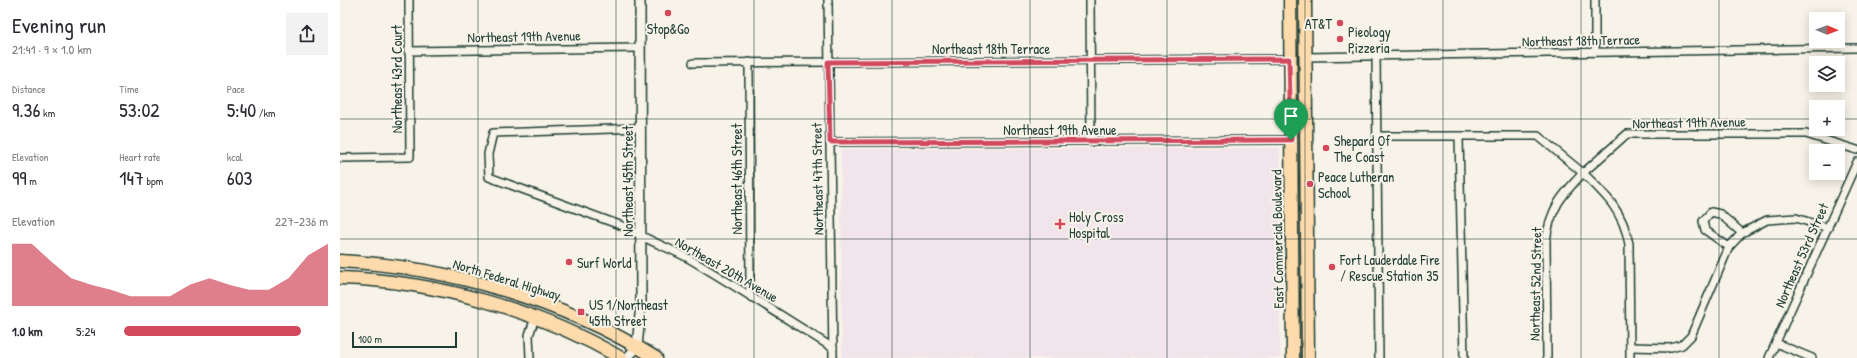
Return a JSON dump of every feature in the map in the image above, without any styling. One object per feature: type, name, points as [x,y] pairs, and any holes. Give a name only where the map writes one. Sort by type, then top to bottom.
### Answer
[{"type":"main road","name":"East Commercial Boulevard","points":[[1290,0],[1289,59],[1293,358]]},
{"type":"main road","name":"East Commercial Boulevard","points":[[1305,0],[1308,358]]},
{"type":"main road","points":[[1292,226],[1300,235],[1307,253]]},
{"type":"main road","name":"North Federal Highway","points":[[340,261],[401,267],[476,282],[540,303],[592,324],[637,346],[656,358]]},
{"type":"main road","name":"North Federal Highway","points":[[340,278],[401,284],[472,298],[535,318],[588,341],[621,358]]},
{"type":"street","name":"Northeast 43rd Court","points":[[340,158],[410,157],[408,51],[409,0]]},
{"type":"street","name":"Northeast 45th Street","points":[[637,346],[641,303],[642,237],[640,0]]},
{"type":"street","name":"Northeast 47th Street","points":[[828,0],[833,358]]},
{"type":"street","points":[[1090,0],[1091,142]]},
{"type":"street","points":[[1595,0],[1595,52]]},
{"type":"street","name":"Northeast 19th Avenue","points":[[408,51],[640,48]]},
{"type":"street","name":"Northeast 18th Terrace","points":[[1305,57],[1857,48]]},
{"type":"street","points":[[1376,56],[1379,358]]},
{"type":"street","name":"Northeast 18th Terrace","points":[[693,63],[1289,59]]},
{"type":"street","name":"Northeast 46th Street","points":[[749,62],[750,295]]},
{"type":"street","name":"Northeast 20th Avenue","points":[[641,128],[493,133],[488,154],[489,177],[628,228],[642,237],[678,252],[750,295],[833,348]]},
{"type":"street","name":"Northeast 19th Avenue","points":[[1583,173],[1627,134],[1806,134],[1857,150]]},
{"type":"street","points":[[1377,136],[1538,136],[1583,173],[1613,205],[1621,216],[1626,229],[1629,244],[1630,358]]},
{"type":"street","points":[[1460,137],[1464,358]]},
{"type":"street","name":"Northeast 19th Avenue","points":[[830,142],[1291,140]]},
{"type":"street","name":"Northeast 53rd Street","points":[[1769,358],[1857,162]]},
{"type":"street","name":"Northeast 52nd Street","points":[[1547,358],[1546,241],[1548,223],[1563,195],[1583,173]]},
{"type":"street","points":[[1728,247],[1705,230],[1703,221],[1711,212],[1720,214],[1742,233]]},
{"type":"street","points":[[1630,348],[1671,348],[1682,345],[1691,336],[1728,247],[1742,233],[1767,220],[1796,218],[1828,228]]},
{"type":"street","points":[[472,298],[476,282]]},
{"type":"street","points":[[530,358],[529,335],[535,318]]},
{"type":"street","points":[[1776,343],[1812,358]]},
{"type":"street","points":[[627,358],[637,346]]},
{"type":"shaded area","name":"Holy Cross Hospital","points":[[1280,148],[1280,358],[842,358],[841,149]]},
{"type":"place","name":"Stop&Go","points":[[668,13]]},
{"type":"place","name":"AT&T","points":[[1340,23]]},
{"type":"place","name":"Pieology Pizzeria","points":[[1340,39]]},
{"type":"place","name":"Shepard Of The Coast","points":[[1326,148]]},
{"type":"place","name":"Peace Lutheran School","points":[[1310,184]]},
{"type":"place","name":"Holy Cross Hospital","points":[[1060,224]]},
{"type":"place","name":"Surf World","points":[[569,262]]},
{"type":"place","name":"Fort Lauderdale Fire / Rescue Station 35","points":[[1332,267]]},
{"type":"place","name":"US 1/Northeast 45th Street","points":[[581,312]]},
{"type":"route","points":[[1289,59],[1291,140],[830,142],[828,62],[1289,59]]}]
